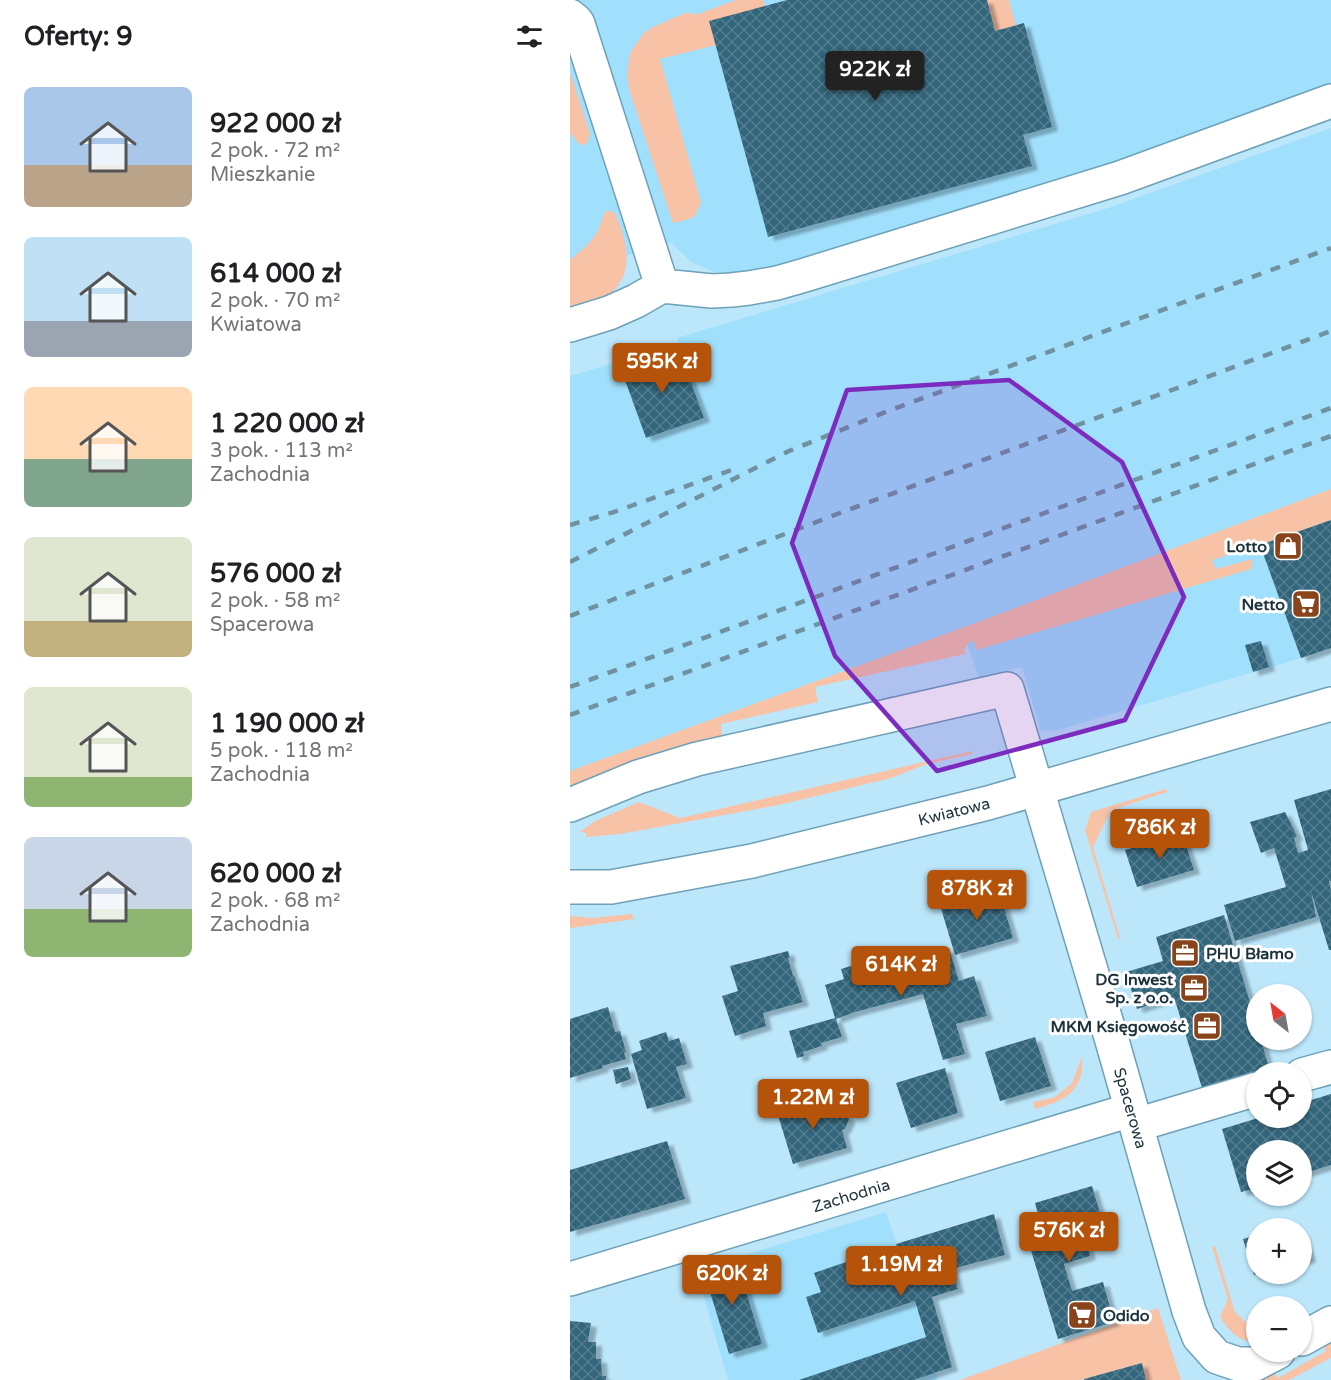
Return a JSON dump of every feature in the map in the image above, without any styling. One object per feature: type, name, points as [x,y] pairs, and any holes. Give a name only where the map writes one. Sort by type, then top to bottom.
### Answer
[{"type":"street","points":[[575,12],[662,286]]},
{"type":"street","points":[[570,325],[609,313],[662,286],[712,291],[777,283],[1120,178],[1331,101]]},
{"type":"street","name":"Spacerowa","points":[[570,804],[638,777],[697,759],[1007,690],[1113,1044],[1189,1311],[1199,1337],[1217,1357],[1238,1364],[1260,1362]]},
{"type":"street","name":"Kwiatowa","points":[[570,887],[611,887],[752,861],[1037,789],[1331,704]]},
{"type":"street","points":[[1312,1072],[1331,1067]]},
{"type":"street","name":"Zachodnia","points":[[570,1279],[1133,1118],[1246,1092]]},
{"type":"street","points":[[1312,1333],[1331,1323]]},
{"type":"highlighted area","points":[[1009,380],[1122,462],[1184,597],[1125,720],[937,771],[835,656],[792,543],[847,390]]},
{"type":"shaded area","points":[[570,0],[1331,0],[1331,84],[1095,170],[784,265],[744,272],[715,272],[691,262],[670,242],[628,255],[623,277],[608,296],[570,310]]},
{"type":"shaded area","points":[[736,0],[763,0],[765,6],[716,45],[660,59],[701,202],[695,216],[673,223],[629,89],[627,74],[630,53],[643,34],[651,28],[685,13],[698,14]]},
{"type":"shaded area","points":[[987,0],[1009,0],[1016,26],[995,31]]},
{"type":"shaded area","points":[[570,72],[590,134],[587,143],[583,145],[579,144],[570,133]]},
{"type":"shaded area","points":[[1331,128],[1331,489],[970,625],[570,771],[570,376],[679,344],[677,338],[1108,208]]},
{"type":"shaded area","points":[[606,211],[615,213],[623,234],[627,256],[623,277],[618,286],[606,297],[570,310],[570,260],[592,239]]},
{"type":"shaded area","points":[[1331,489],[1331,520],[1212,560],[1216,569],[1252,559],[1251,569],[976,650],[974,641],[970,642],[965,648],[965,654],[815,687],[818,702],[721,724],[722,737],[570,787],[570,771],[970,625]]},
{"type":"shaded area","points":[[1331,502],[1331,648],[1058,730],[1041,731],[1022,667],[979,678],[964,634]]},
{"type":"shaded area","points":[[972,751],[972,754],[927,764],[891,778],[779,805],[620,834],[586,837],[586,833],[580,832],[595,821],[639,802],[680,818]]},
{"type":"shaded area","points":[[1166,789],[1167,792],[1111,810],[1093,847],[1120,938],[1118,939],[1085,830],[1091,812]]},
{"type":"shaded area","points":[[632,914],[634,919],[570,928],[570,916],[592,918]]},
{"type":"shaded area","points":[[1082,1056],[1080,1078],[1071,1093],[1035,1109],[1033,1102],[1055,1097],[1072,1083]]},
{"type":"shaded area","points":[[886,1212],[938,1380],[728,1380],[696,1270]]},
{"type":"shaded area","points":[[1215,1246],[1235,1312],[1246,1322],[1246,1340],[1235,1335],[1220,1317],[1228,1299],[1212,1247]]},
{"type":"shaded area","points":[[1158,1308],[1181,1380],[1146,1380],[1142,1363],[1081,1380],[960,1380]]},
{"type":"shaded area","points":[[1320,1339],[1331,1339],[1331,1358],[1289,1380],[1243,1380],[1270,1365],[1278,1378],[1306,1362],[1312,1362],[1312,1359],[1326,1351]]},
{"type":"building","points":[[787,0],[987,0],[995,31],[1024,23],[1052,127],[1023,135],[1032,166],[768,237],[709,21]]},
{"type":"building","points":[[679,349],[704,418],[646,438],[621,369]]},
{"type":"building","name":"Netto","points":[[1331,520],[1331,648],[1301,658],[1260,545]]},
{"type":"building","points":[[1261,641],[1269,667],[1253,672],[1245,645]]},
{"type":"building","points":[[1331,789],[1331,881],[1329,881],[1331,950],[1329,950],[1311,891],[1316,917],[1235,941],[1224,905],[1286,887],[1274,848],[1261,853],[1250,822],[1285,812],[1297,836],[1294,838],[1298,853],[1308,850],[1294,800]]},
{"type":"building","points":[[1182,833],[1194,870],[1137,887],[1125,850]]},
{"type":"building","points":[[998,887],[1013,938],[955,955],[940,905]]},
{"type":"building","points":[[1224,915],[1246,989],[1246,1050],[1264,1050],[1267,1062],[1246,1062],[1246,1075],[1202,1088],[1174,997],[1137,1009],[1126,972],[1163,961],[1156,937]]},
{"type":"building","points":[[949,948],[959,981],[974,976],[987,1016],[956,1024],[965,1054],[943,1060],[923,994],[836,1019],[842,1037],[821,1043],[822,1046],[803,1052],[804,1056],[797,1058],[789,1031],[835,1018],[825,985],[844,979],[841,969],[903,950],[907,960]]},
{"type":"building","points":[[788,951],[793,976],[803,1002],[763,1013],[766,1026],[735,1036],[722,996],[738,991],[730,966]]},
{"type":"building","points":[[608,1007],[615,1032],[620,1031],[626,1059],[570,1078],[570,1019]]},
{"type":"building","points":[[666,1032],[669,1041],[679,1038],[687,1064],[676,1067],[686,1098],[647,1109],[631,1054],[642,1050],[639,1041]]},
{"type":"building","points":[[1035,1037],[1051,1086],[1000,1101],[985,1052]]},
{"type":"building","points":[[628,1067],[631,1079],[616,1084],[613,1070]]},
{"type":"building","points":[[945,1068],[958,1113],[911,1128],[896,1083]]},
{"type":"building","points":[[1331,1094],[1331,1165],[1312,1171],[1312,1140],[1246,1140],[1246,1191],[1241,1192],[1222,1129],[1246,1122],[1246,1128],[1312,1128],[1312,1100]]},
{"type":"building","points":[[830,1096],[836,1112],[849,1119],[845,1129],[842,1130],[847,1148],[793,1164],[777,1112]]},
{"type":"building","points":[[667,1141],[685,1199],[570,1232],[570,1170]]},
{"type":"building","points":[[1092,1186],[1103,1223],[1082,1229],[1090,1256],[1064,1264],[1072,1291],[1103,1282],[1114,1322],[1058,1339],[1029,1244],[1045,1239],[1035,1203]]},
{"type":"building","points":[[994,1214],[1005,1255],[952,1269],[958,1289],[932,1297],[952,1367],[914,1380],[799,1380],[926,1337],[915,1301],[818,1333],[806,1297],[821,1292],[814,1273],[884,1249],[891,1269],[903,1265],[896,1244]]},
{"type":"building","points":[[736,1259],[762,1344],[729,1354],[703,1269]]},
{"type":"building","points":[[570,1321],[591,1323],[588,1342],[596,1342],[596,1359],[601,1359],[602,1376],[606,1376],[606,1380],[570,1380]]},
{"type":"building","points":[[1142,1363],[1146,1380],[1084,1380],[1084,1379]]},
{"type":"railway","points":[[570,562],[789,451],[888,411],[1331,248]]},
{"type":"railway","points":[[570,616],[1331,331]]},
{"type":"railway","points":[[570,687],[1331,408]]},
{"type":"railway","points":[[570,715],[1331,436]]},
{"type":"railway","points":[[570,525],[614,512],[740,467]]},
{"type":"place","name":"Lotto","points":[[1288,546]]},
{"type":"place","name":"Netto","points":[[1306,604]]},
{"type":"place","name":"PHU Błamo","points":[[1185,953]]},
{"type":"place","name":"DG Inwest Sp. z o.o.","points":[[1194,988]]},
{"type":"place","name":"MKM Księgowość","points":[[1207,1026]]},
{"type":"place","name":"Odido","points":[[1082,1315]]}]
